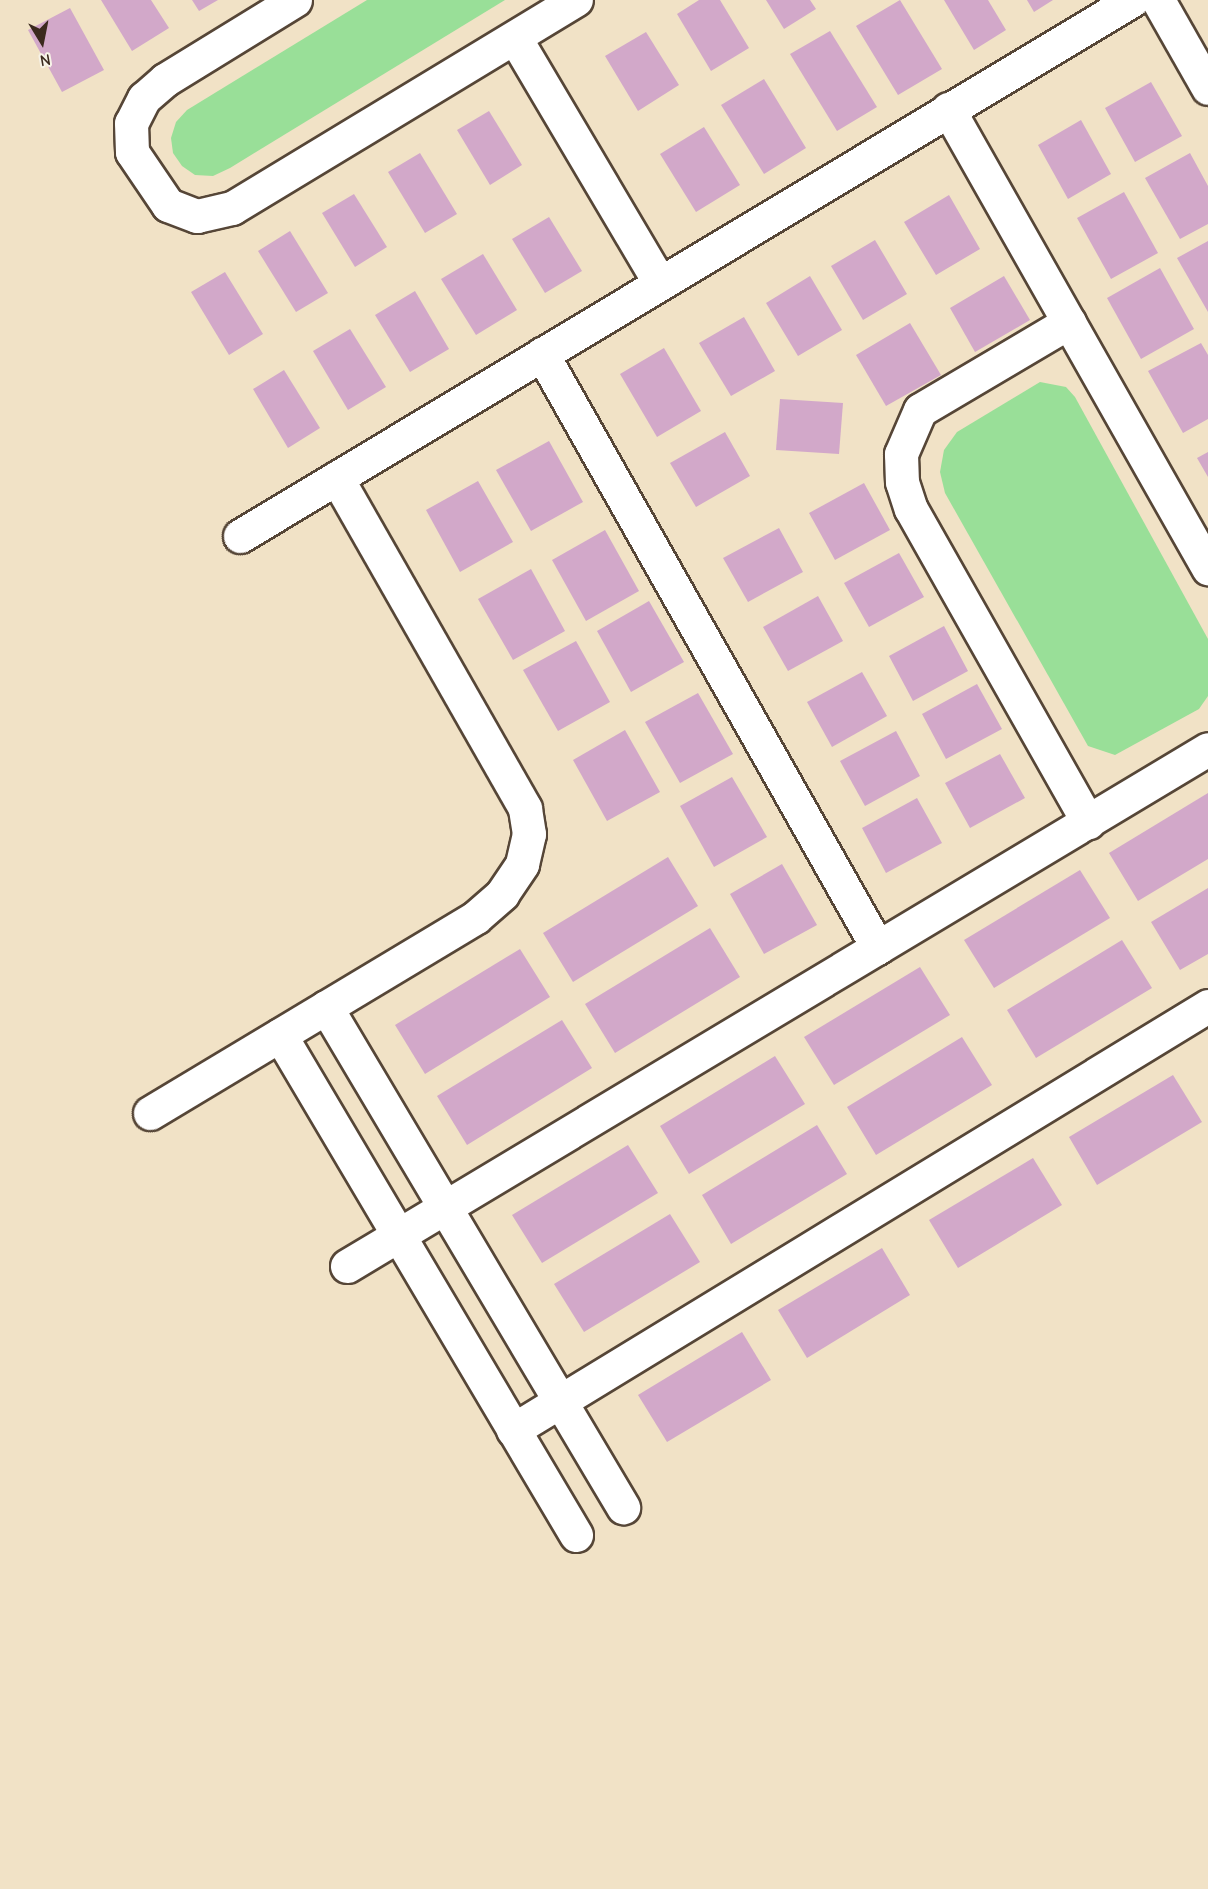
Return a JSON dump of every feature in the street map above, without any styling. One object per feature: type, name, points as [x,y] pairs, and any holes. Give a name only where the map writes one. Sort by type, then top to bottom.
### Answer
[{"type":"lane","points":[[295,0],[165,80],[144,98],[131,123],[132,152],[168,205],[197,216],[232,208],[576,0]]},
{"type":"lane","points":[[240,536],[1132,0]]},
{"type":"lane","points":[[1158,0],[1208,88]]},
{"type":"lane","points":[[515,38],[660,283]]},
{"type":"lane","points":[[948,109],[1208,568]]},
{"type":"lane","points":[[1069,322],[920,411],[901,454],[902,482],[911,509],[1088,822]]},
{"type":"lane","points":[[542,354],[878,948]]},
{"type":"lane","points":[[150,1113],[476,917],[502,894],[522,864],[529,834],[525,808],[513,783],[337,478]]},
{"type":"lane","points":[[347,1266],[1208,750]]},
{"type":"lane","points":[[513,1430],[1208,1006]]},
{"type":"lane","points":[[326,1007],[623,1507]]},
{"type":"lane","points":[[280,1035],[397,1237],[576,1535]]},
{"type":"green space","points":[[367,0],[505,0],[230,168],[213,176],[195,175],[182,166],[173,153],[171,138],[176,122],[187,110]]},
{"type":"green space","points":[[1040,382],[1066,387],[1075,397],[1208,639],[1208,696],[1199,709],[1115,755],[1088,746],[945,493],[940,472],[944,450],[957,432]]},
{"type":"building","points":[[101,0],[151,0],[169,28],[132,51]]},
{"type":"building","points":[[192,0],[218,0],[199,11]]},
{"type":"building","points":[[699,0],[720,0],[749,48],[711,71],[677,14]]},
{"type":"building","points":[[766,0],[810,0],[816,9],[784,29]]},
{"type":"building","points":[[900,0],[942,69],[898,95],[856,26]]},
{"type":"building","points":[[944,0],[988,0],[1006,30],[974,50]]},
{"type":"building","points":[[1027,0],[1053,0],[1034,12]]},
{"type":"building","points":[[70,8],[104,70],[62,92],[28,30]]},
{"type":"building","points":[[830,31],[877,107],[837,131],[790,54]]},
{"type":"building","points":[[646,32],[679,85],[638,111],[605,56]]},
{"type":"building","points":[[764,79],[806,148],[764,174],[721,105]]},
{"type":"building","points":[[1151,82],[1182,136],[1135,162],[1105,108]]},
{"type":"building","points":[[489,111],[522,165],[490,185],[457,130]]},
{"type":"building","points":[[1081,120],[1111,174],[1068,199],[1038,145]]},
{"type":"building","points":[[704,127],[740,185],[696,212],[660,154]]},
{"type":"building","points":[[420,153],[457,214],[425,233],[388,172]]},
{"type":"building","points":[[1190,153],[1208,186],[1208,224],[1180,239],[1145,178]]},
{"type":"building","points":[[1124,192],[1158,253],[1111,279],[1077,218]]},
{"type":"building","points":[[354,194],[387,247],[355,267],[322,213]]},
{"type":"building","points":[[949,195],[980,249],[936,275],[904,222]]},
{"type":"building","points":[[549,217],[582,271],[545,293],[512,239]]},
{"type":"building","points":[[290,231],[328,293],[296,312],[258,251]]},
{"type":"building","points":[[875,240],[907,294],[863,320],[831,266]]},
{"type":"building","points":[[1208,241],[1208,312],[1177,258]]},
{"type":"building","points":[[483,254],[517,310],[476,335],[441,279]]},
{"type":"building","points":[[1160,268],[1194,329],[1141,359],[1107,298]]},
{"type":"building","points":[[225,272],[263,334],[229,355],[191,292]]},
{"type":"building","points":[[810,276],[842,330],[798,356],[766,303]]},
{"type":"building","points":[[1004,276],[1030,320],[975,352],[950,308]]},
{"type":"building","points":[[415,291],[449,349],[410,372],[375,315]]},
{"type":"building","points":[[744,317],[775,371],[731,396],[699,343]]},
{"type":"building","points":[[910,323],[941,375],[886,406],[856,355]]},
{"type":"building","points":[[350,329],[386,387],[348,410],[313,351]]},
{"type":"building","points":[[1201,343],[1208,355],[1208,419],[1183,433],[1148,371]]},
{"type":"building","points":[[664,348],[701,411],[657,437],[620,374]]},
{"type":"building","points":[[284,370],[320,428],[288,448],[253,389]]},
{"type":"building","points":[[780,399],[843,403],[839,454],[776,450]]},
{"type":"building","points":[[725,432],[750,476],[696,507],[670,463]]},
{"type":"building","points":[[549,441],[583,502],[531,531],[496,470]]},
{"type":"building","points":[[1208,452],[1208,477],[1197,458]]},
{"type":"building","points":[[478,481],[513,542],[460,572],[426,510]]},
{"type":"building","points":[[864,483],[890,530],[835,560],[809,513]]},
{"type":"building","points":[[779,528],[803,572],[748,602],[723,558]]},
{"type":"building","points":[[605,530],[639,591],[586,621],[552,560]]},
{"type":"building","points":[[899,553],[924,597],[869,627],[844,583]]},
{"type":"building","points":[[531,569],[565,631],[513,660],[478,599]]},
{"type":"building","points":[[818,596],[843,641],[788,671],[763,627]]},
{"type":"building","points":[[649,601],[684,662],[631,692],[597,631]]},
{"type":"building","points":[[944,626],[968,671],[913,701],[889,656]]},
{"type":"building","points":[[576,641],[610,702],[558,731],[523,670]]},
{"type":"building","points":[[862,672],[887,716],[832,747],[807,702]]},
{"type":"building","points":[[977,684],[1002,729],[946,759],[922,714]]},
{"type":"building","points":[[698,693],[733,754],[680,783],[645,722]]},
{"type":"building","points":[[625,730],[660,792],[607,821],[573,760]]},
{"type":"building","points":[[896,731],[920,776],[865,806],[840,761]]},
{"type":"building","points":[[1000,754],[1025,798],[970,828],[945,783]]},
{"type":"building","points":[[732,777],[767,837],[714,867],[680,806]]},
{"type":"building","points":[[1208,793],[1208,859],[1138,901],[1109,853]]},
{"type":"building","points":[[917,798],[942,843],[886,873],[862,828]]},
{"type":"building","points":[[668,857],[698,906],[573,982],[543,933]]},
{"type":"building","points":[[782,864],[817,925],[764,954],[730,894]]},
{"type":"building","points":[[1080,870],[1110,918],[994,988],[964,940]]},
{"type":"building","points":[[1208,888],[1208,954],[1180,970],[1151,922]]},
{"type":"building","points":[[710,928],[740,977],[615,1053],[585,1004]]},
{"type":"building","points":[[1122,940],[1152,988],[1036,1058],[1007,1010]]},
{"type":"building","points":[[520,949],[550,997],[425,1074],[395,1025]]},
{"type":"building","points":[[920,967],[950,1015],[834,1085],[804,1037]]},
{"type":"building","points":[[562,1020],[592,1068],[467,1145],[437,1096]]},
{"type":"building","points":[[962,1037],[992,1085],[876,1155],[847,1107]]},
{"type":"building","points":[[775,1056],[805,1104],[689,1174],[660,1126]]},
{"type":"building","points":[[1173,1075],[1202,1122],[1097,1185],[1069,1137]]},
{"type":"building","points":[[817,1125],[847,1174],[731,1244],[702,1195]]},
{"type":"building","points":[[628,1145],[658,1193],[542,1263],[512,1215]]},
{"type":"building","points":[[1033,1158],[1062,1205],[958,1268],[929,1220]]},
{"type":"building","points":[[670,1214],[700,1262],[584,1332],[554,1284]]},
{"type":"building","points":[[882,1248],[910,1295],[807,1358],[778,1310]]},
{"type":"building","points":[[742,1332],[771,1380],[667,1442],[638,1395]]}]
